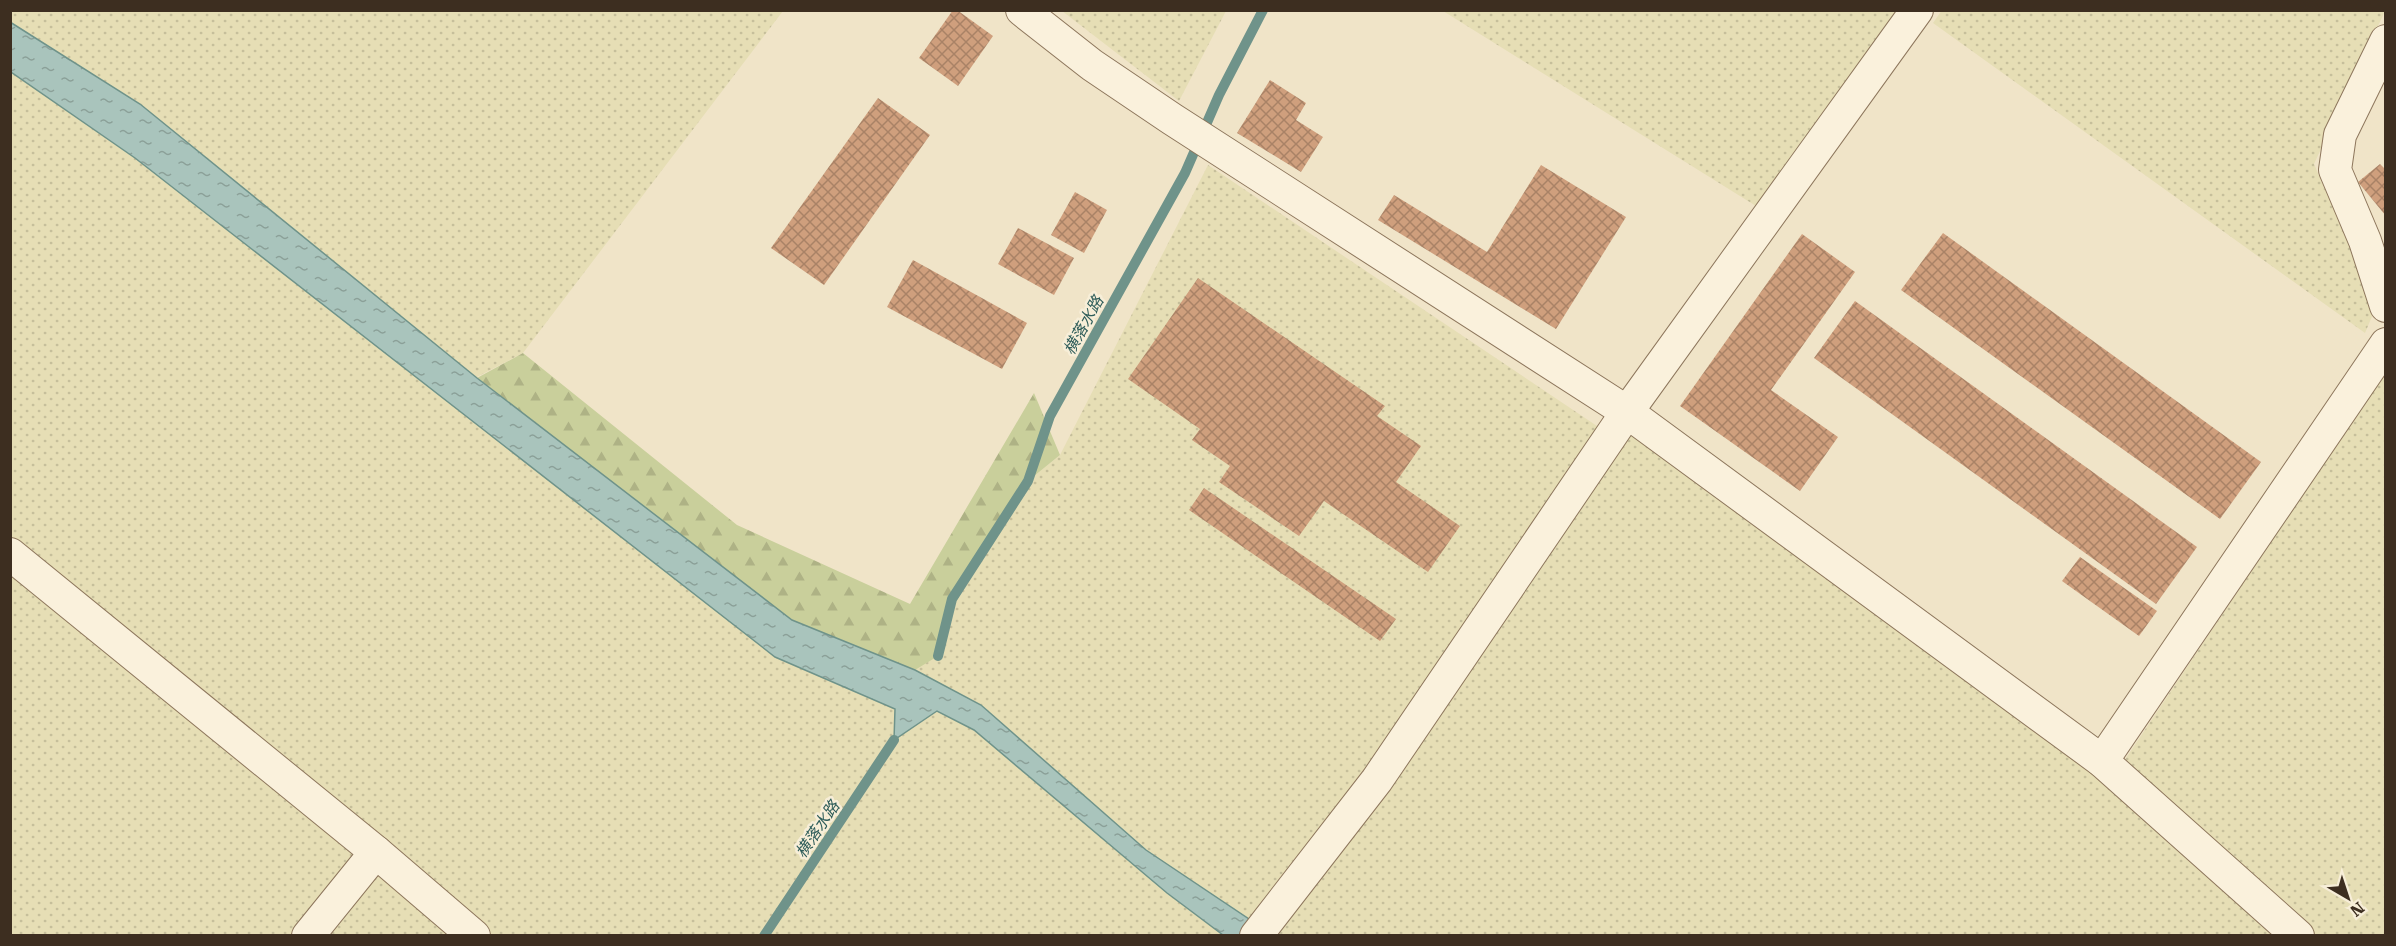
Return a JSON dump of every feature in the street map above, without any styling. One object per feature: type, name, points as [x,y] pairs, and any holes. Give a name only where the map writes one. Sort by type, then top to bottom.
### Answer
[{"type":"street","points":[[1022,10],[1092,65],[1172,119],[1627,412],[2102,761],[2298,936]]},
{"type":"street","points":[[1261,930],[1377,780],[1627,412],[1917,10]]},
{"type":"street","points":[[2385,41],[2340,135],[2335,170],[2365,241],[2385,306]]},
{"type":"street","points":[[2102,761],[2385,344]]},
{"type":"street","points":[[10,554],[376,852],[474,936]]},
{"type":"street","points":[[308,936],[376,852]]},
{"type":"shaded area","points":[[1942,10],[2385,11],[2314,164],[2376,307],[2365,333],[1933,23]]},
{"type":"shaded area","points":[[10,11],[783,11],[523,353],[477,377],[938,656],[952,599],[1028,481],[1060,455],[1208,165],[1597,426],[1655,413],[2124,761],[2385,372],[2385,935],[11,935]]},
{"type":"shaded area","points":[[1062,11],[1226,11],[1179,101]]},
{"type":"shaded area","points":[[1443,11],[1896,11],[1756,206]]},
{"type":"green space","points":[[523,353],[737,525],[910,604],[1034,393],[1060,455],[1028,481],[953,599],[938,656],[915,670],[792,620],[477,378]]},
{"type":"water","points":[[10,22],[140,104],[477,378],[792,620],[915,670],[981,705],[1146,850],[1273,935],[1223,935],[1167,893],[974,730],[937,711],[894,740],[895,709],[775,657],[135,158],[11,72]]},
{"type":"building","points":[[953,10],[957,10],[993,36],[958,86],[919,58]]},
{"type":"building","points":[[1270,80],[1306,103],[1296,120],[1323,137],[1301,172],[1237,133]]},
{"type":"building","points":[[878,98],[930,135],[824,285],[771,248]]},
{"type":"building","points":[[2380,164],[2386,170],[2386,216],[2358,182]]},
{"type":"building","points":[[1541,165],[1626,217],[1556,329],[1378,220],[1394,195],[1487,252]]},
{"type":"building","points":[[1075,192],[1107,210],[1084,253],[1051,235]]},
{"type":"building","points":[[1018,228],[1074,258],[1054,295],[998,264]]},
{"type":"building","points":[[1943,233],[2261,462],[2220,519],[1901,290]]},
{"type":"building","points":[[1802,234],[1855,272],[1771,390],[1838,437],[1800,491],[1680,406]]},
{"type":"building","points":[[913,260],[1027,323],[1002,369],[887,307]]},
{"type":"building","points":[[1198,278],[1385,406],[1377,416],[1421,446],[1396,482],[1460,526],[1428,572],[1324,501],[1299,536],[1219,482],[1230,466],[1192,440],[1200,429],[1128,379]]},
{"type":"building","points":[[1855,301],[2197,547],[2156,604],[1814,358]]},
{"type":"building","points":[[1204,488],[1396,619],[1380,641],[1189,510]]},
{"type":"building","points":[[2080,557],[2157,611],[2139,636],[2062,581]]},
{"type":"waterway","name":"横落水路","points":[[938,656],[952,599],[1028,481],[1050,416],[1185,173],[1219,95],[1263,10]]},
{"type":"waterway","name":"横落水路","points":[[764,936],[894,740]]}]
